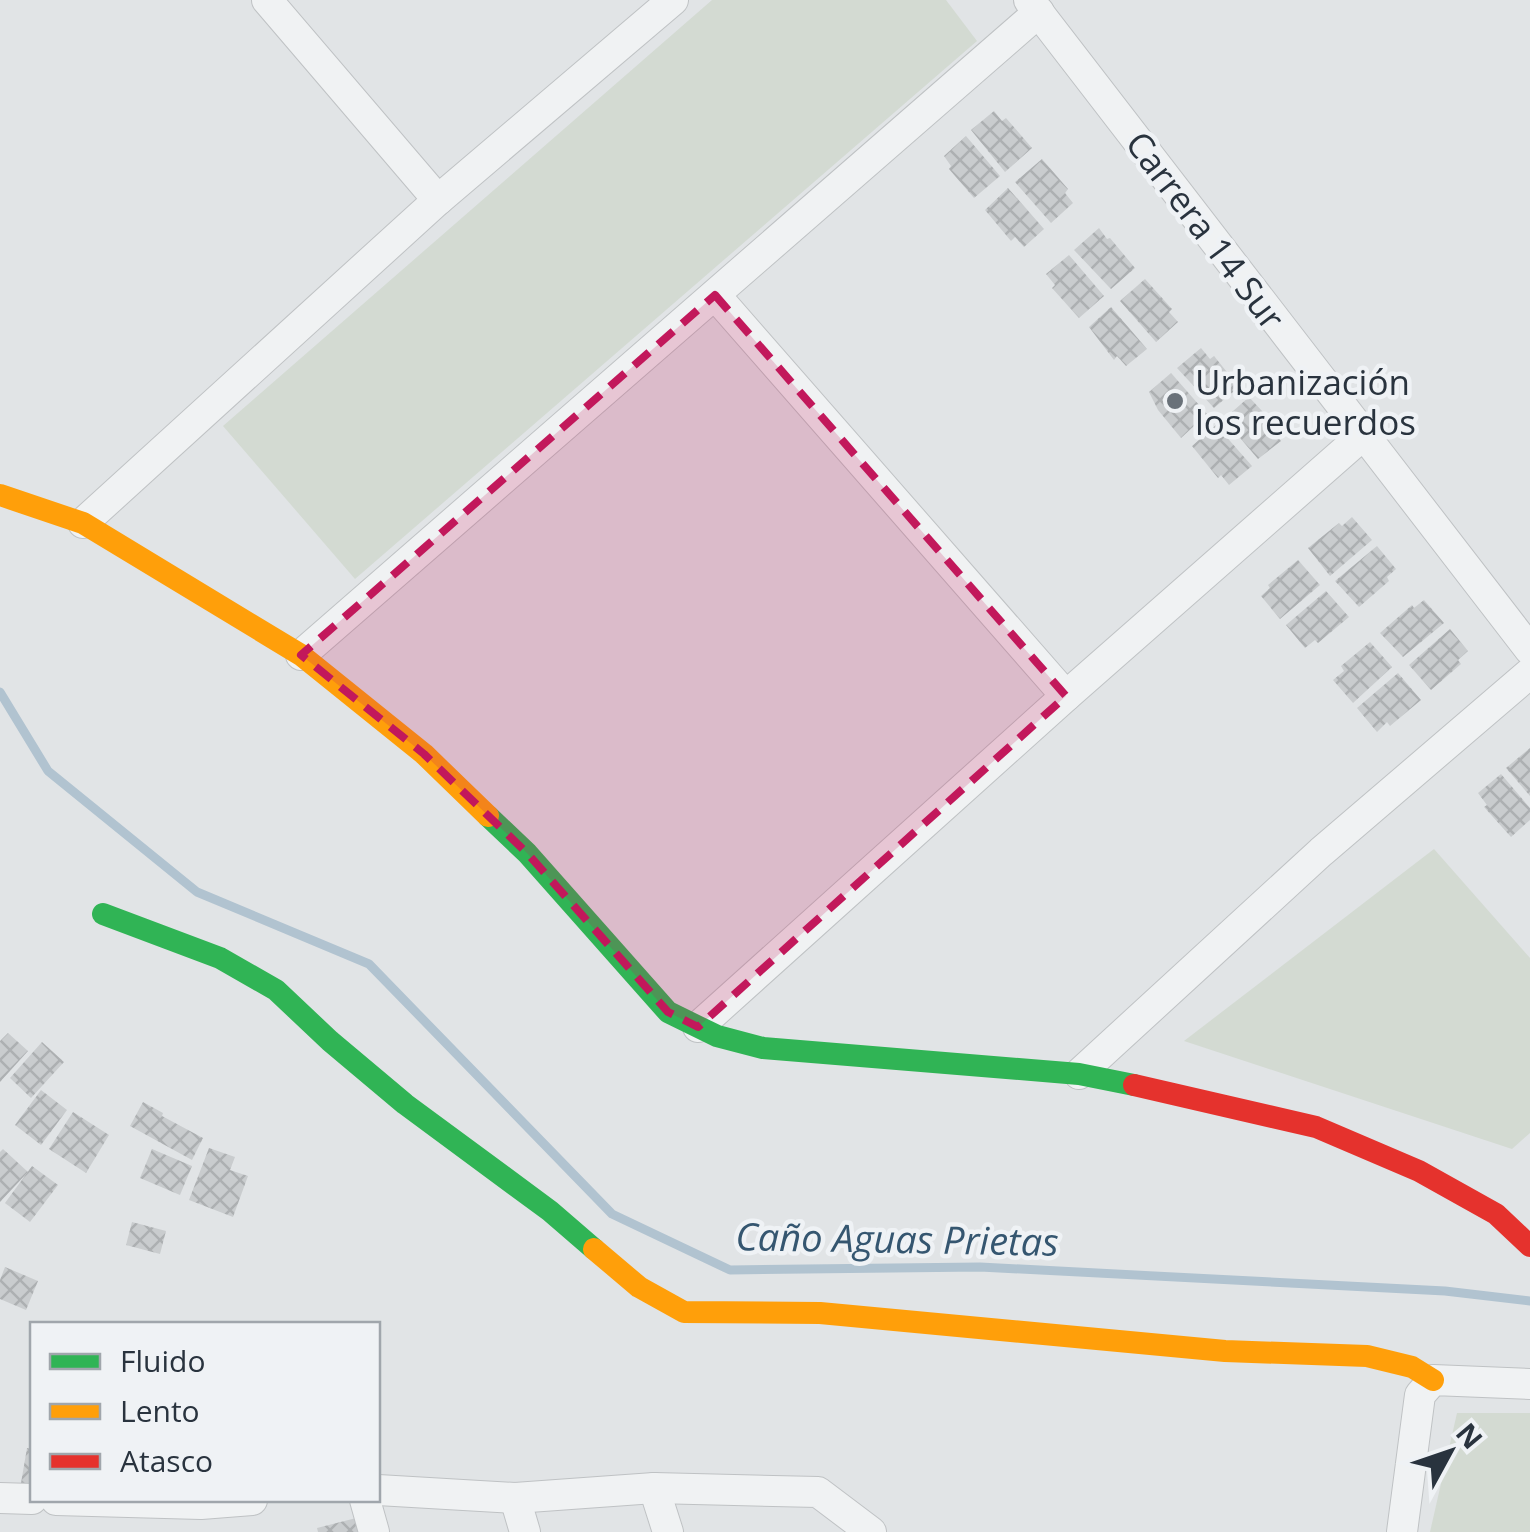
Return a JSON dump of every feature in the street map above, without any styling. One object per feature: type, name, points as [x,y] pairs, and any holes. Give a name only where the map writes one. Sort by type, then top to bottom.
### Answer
[{"type":"street","points":[[267,0],[438,200]]},
{"type":"street","points":[[83,523],[438,200],[673,0]]},
{"type":"street","points":[[301,655],[715,294],[1034,6]]},
{"type":"street","name":"Carrera 14 Sur","points":[[1034,6],[1530,650]]},
{"type":"street","points":[[715,294],[1066,696]]},
{"type":"street","points":[[698,1027],[1363,435]]},
{"type":"street","points":[[0,495],[83,523],[301,655],[424,754],[527,853],[668,1012],[698,1027],[763,1048],[1079,1074],[1316,1127],[1419,1171],[1496,1214],[1530,1246]]},
{"type":"street","points":[[1079,1074],[1320,852],[1530,672]]},
{"type":"street","points":[[103,914],[220,958],[276,990],[404,1104],[550,1211],[639,1287],[684,1312],[820,1314],[1225,1351],[1367,1356],[1412,1367],[1433,1380],[1530,1384]]},
{"type":"street","points":[[1402,1532],[1420,1395],[1433,1380]]},
{"type":"street","points":[[654,1488],[668,1532]]},
{"type":"street","points":[[380,1490],[515,1498],[654,1488],[818,1492],[872,1532]]},
{"type":"street","points":[[0,1498],[30,1499]]},
{"type":"street","points":[[515,1498],[525,1532]]},
{"type":"street","points":[[128,1502],[226,1502]]},
{"type":"street","points":[[366,1502],[374,1532]]},
{"type":"highlighted area","points":[[715,295],[1066,696],[698,1027],[668,1012],[527,853],[424,754],[301,655]]},
{"type":"shaded area","points":[[712,0],[946,0],[977,41],[355,579],[223,426]]},
{"type":"shaded area","points":[[1434,849],[1530,958],[1530,1133],[1512,1149],[1184,1041]]},
{"type":"shaded area","points":[[1457,1413],[1530,1413],[1530,1532],[1430,1532]]},
{"type":"building","points":[[994,111],[1002,121],[1006,118],[1032,148],[1005,172],[971,130]]},
{"type":"building","points":[[966,136],[1000,176],[974,198],[949,169],[944,156]]},
{"type":"building","points":[[1042,159],[1068,189],[1065,193],[1073,203],[1051,223],[1015,182]]},
{"type":"building","points":[[1008,188],[1044,229],[1024,247],[1015,237],[1011,241],[985,210]]},
{"type":"building","points":[[1099,228],[1135,268],[1111,289],[1074,250]]},
{"type":"building","points":[[1069,255],[1104,296],[1079,318],[1052,288],[1055,285],[1046,274]]},
{"type":"building","name":"Urbanización los recuerdos","points":[[1145,279],[1172,309],[1169,312],[1178,322],[1156,342],[1120,301]]},
{"type":"building","name":"Urbanización los recuerdos","points":[[1111,307],[1147,349],[1126,366],[1117,356],[1114,360],[1089,327]]},
{"type":"building","name":"Urbanización los recuerdos","points":[[1201,348],[1210,359],[1214,356],[1239,387],[1214,408],[1177,368]]},
{"type":"building","name":"Urbanización los recuerdos","points":[[1171,373],[1207,414],[1181,438],[1149,392]]},
{"type":"building","name":"Urbanización los recuerdos","points":[[1249,397],[1276,426],[1272,431],[1281,441],[1258,459],[1224,419]]},
{"type":"building","name":"Urbanización los recuerdos","points":[[1216,425],[1252,466],[1229,485],[1221,475],[1218,478],[1192,446]]},
{"type":"building","name":"Urbanización los recuerdos","points":[[1352,517],[1372,540],[1330,576],[1308,548]]},
{"type":"building","name":"Urbanización los recuerdos","points":[[1377,546],[1396,569],[1387,577],[1389,581],[1359,607],[1335,581]]},
{"type":"building","points":[[1298,560],[1320,585],[1280,619],[1261,596],[1270,588],[1268,585]]},
{"type":"building","points":[[1326,591],[1349,617],[1318,643],[1315,640],[1305,648],[1286,625]]},
{"type":"building","points":[[1424,600],[1444,623],[1403,657],[1380,633],[1412,605],[1414,608]]},
{"type":"building","points":[[1450,629],[1468,651],[1458,660],[1461,664],[1431,690],[1409,665]]},
{"type":"building","points":[[1370,642],[1392,667],[1353,703],[1333,680],[1344,671],[1341,666]]},
{"type":"building","points":[[1398,673],[1421,700],[1377,732],[1357,708]]},
{"type":"building","points":[[1530,748],[1530,796],[1506,768]]},
{"type":"building","points":[[1501,774],[1530,808],[1530,820],[1511,837],[1484,807],[1487,805],[1478,793]]},
{"type":"building","points":[[8,1033],[28,1051],[0,1082],[0,1041]]},
{"type":"building","points":[[42,1042],[64,1062],[31,1098],[10,1078]]},
{"type":"building","points":[[41,1090],[67,1110],[41,1145],[15,1125]]},
{"type":"building","points":[[143,1102],[203,1138],[192,1160],[130,1126]]},
{"type":"building","points":[[73,1112],[109,1135],[86,1173],[49,1149]]},
{"type":"building","points":[[209,1148],[235,1157],[230,1170],[248,1176],[233,1217],[189,1200]]},
{"type":"building","points":[[3,1149],[28,1172],[0,1202],[0,1152]]},
{"type":"building","points":[[152,1149],[192,1166],[180,1195],[140,1178]]},
{"type":"building","points":[[32,1166],[58,1185],[30,1222],[5,1203]]},
{"type":"building","points":[[132,1222],[166,1231],[160,1254],[126,1245]]},
{"type":"building","points":[[5,1267],[38,1281],[26,1310],[0,1299]]},
{"type":"building","points":[[27,1448],[30,1449],[30,1485],[21,1483]]},
{"type":"building","points":[[364,1516],[368,1532],[318,1532],[317,1528]]},
{"type":"waterway","name":"Caño Aguas Prietas","points":[[0,692],[48,771],[197,892],[369,964],[612,1214],[730,1270],[980,1267],[1445,1291],[1530,1301]]},
{"type":"traffic: fast","points":[[488,816],[527,853],[668,1012],[717,1036],[763,1048],[1079,1074],[1134,1085]]},
{"type":"traffic: fast","points":[[103,914],[220,958],[276,990],[405,1104],[550,1211],[594,1249]]},
{"type":"traffic: slow","points":[[0,495],[83,523],[301,655],[424,754],[488,816]]},
{"type":"traffic: slow","points":[[594,1249],[639,1287],[684,1312],[820,1313],[1225,1351],[1367,1356],[1412,1367],[1433,1380]]},
{"type":"traffic: jam","points":[[1134,1085],[1316,1127],[1419,1171],[1496,1214],[1530,1246]]},
{"type":"place","name":"Urbanización los recuerdos","points":[[1175,401]]}]
